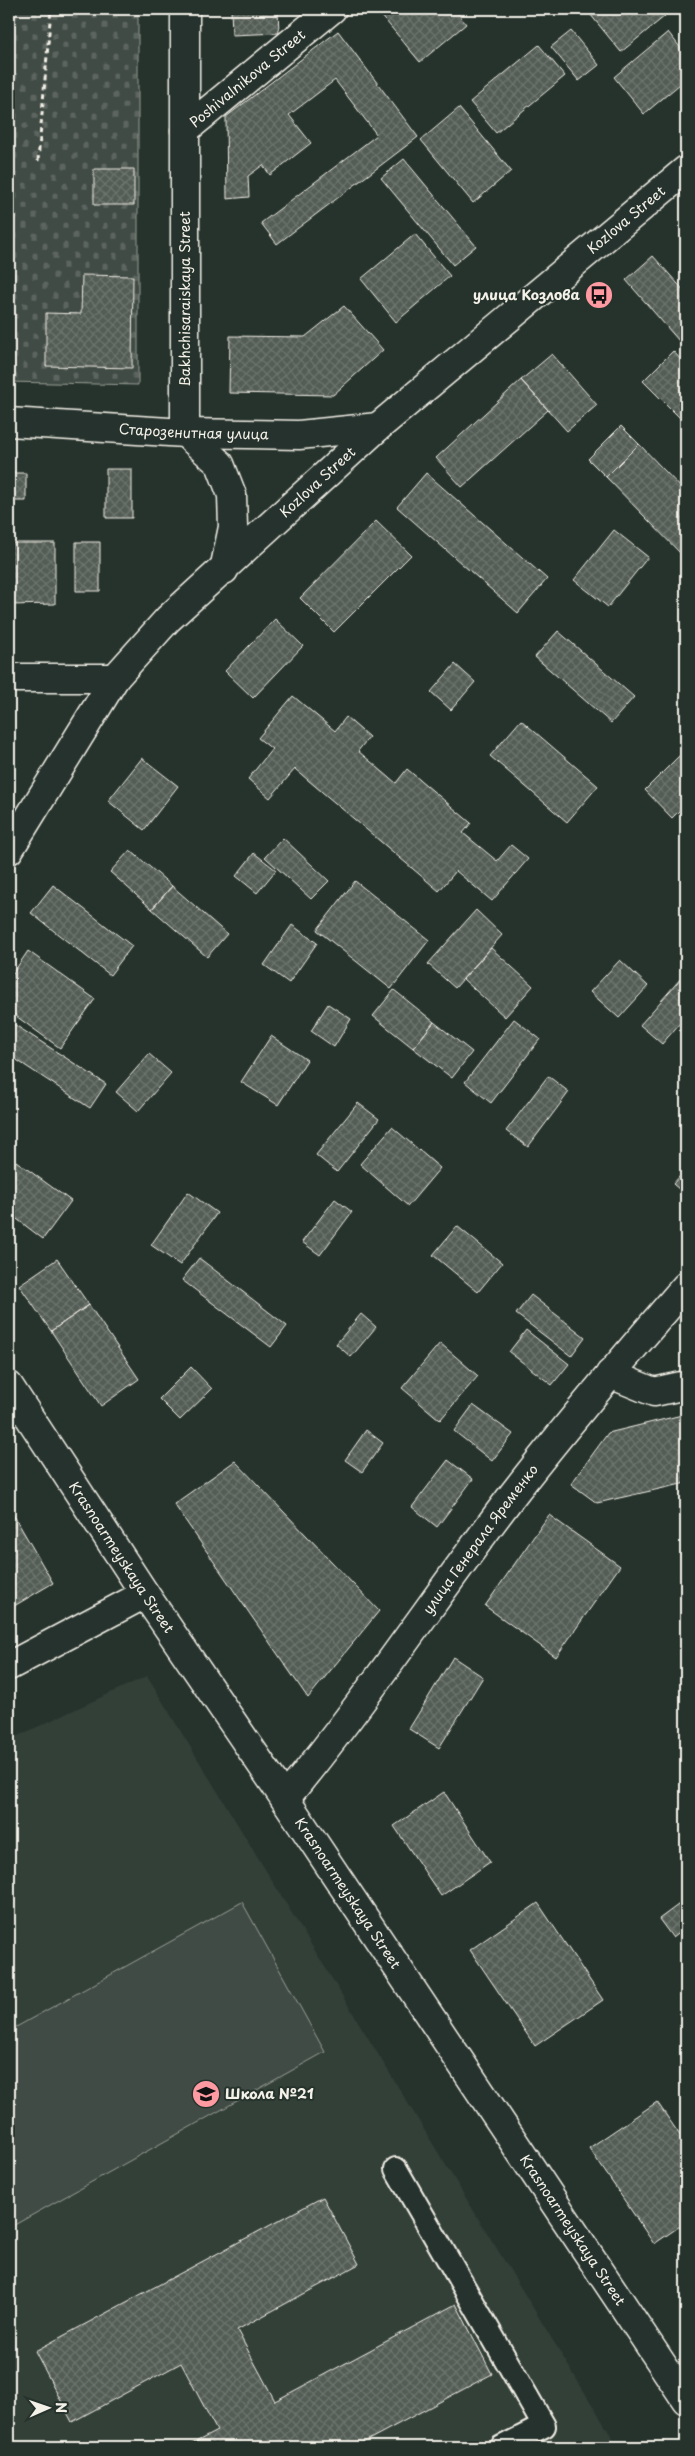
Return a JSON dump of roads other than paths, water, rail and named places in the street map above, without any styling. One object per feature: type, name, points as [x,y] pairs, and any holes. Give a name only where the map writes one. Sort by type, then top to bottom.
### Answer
[{"type":"main road","name":"Bakhchisaraiskaya Street","points":[[185,9],[185,433]]},
{"type":"main road","name":"Poshivalnikova Street","points":[[185,130],[332,9]]},
{"type":"main road","name":"Kozlova Street","points":[[9,850],[115,678],[168,619],[224,570],[378,427],[686,170]]},
{"type":"main road","name":"Старозенитная улица","points":[[9,422],[185,433],[299,435],[378,427]]},
{"type":"main road","points":[[185,433],[220,464],[232,494],[233,527],[224,570]]},
{"type":"main road","points":[[9,678],[115,678]]},
{"type":"main road","name":"улица Генерала Яременко","points":[[285,1799],[323,1753],[514,1494],[610,1374],[686,1286]]},
{"type":"main road","points":[[610,1374],[654,1392],[686,1385]]},
{"type":"main road","name":"Krasnoarmeyskaya Street","points":[[9,1386],[145,1594],[285,1799],[686,2400]]},
{"type":"main road","points":[[9,1666],[145,1594]]},
{"type":"lane","points":[[396,2169],[544,2426],[502,2447]]},
{"type":"place","name":"улица Козлова","points":[[599,295]]},
{"type":"place","name":"Школа №21","points":[[206,2094]]}]
